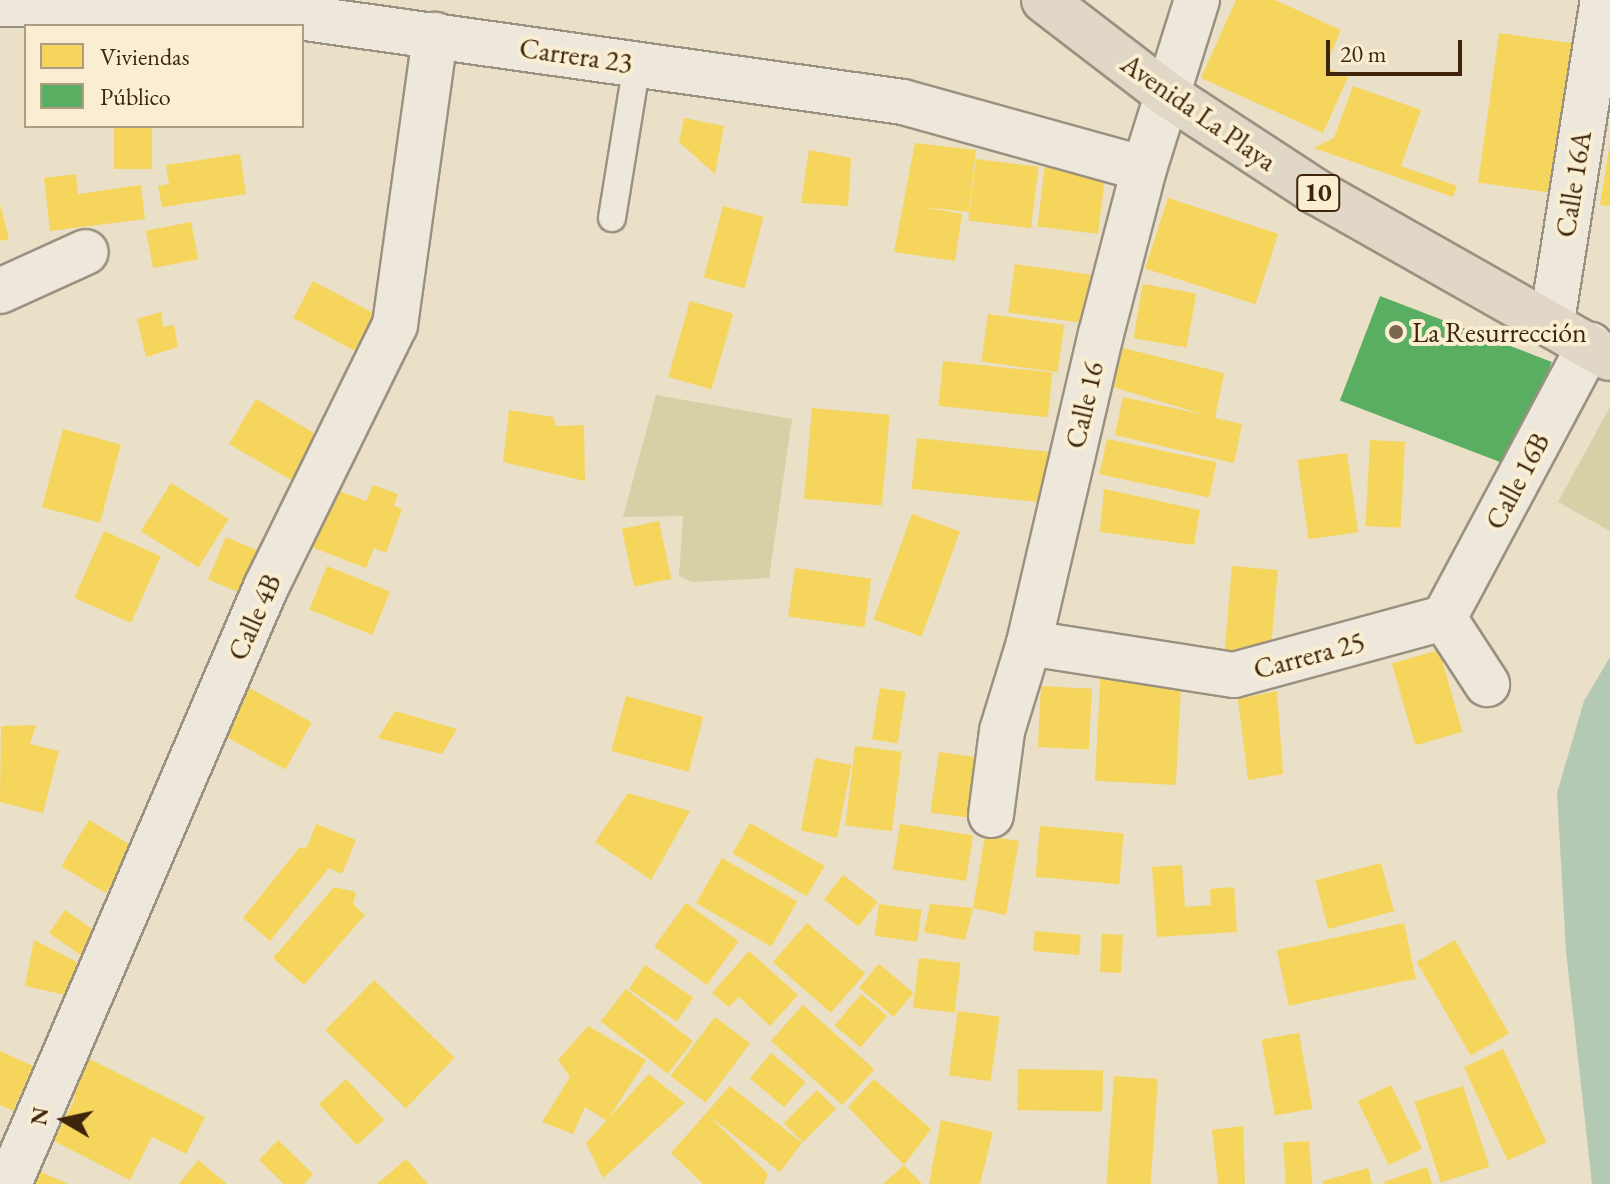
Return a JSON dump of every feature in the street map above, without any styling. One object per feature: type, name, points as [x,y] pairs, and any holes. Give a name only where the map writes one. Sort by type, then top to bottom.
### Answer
[{"type":"main road","name":"Avenida La Playa","points":[[1044,0],[1168,95],[1318,193],[1552,321],[1600,351]]},
{"type":"street","name":"Calle 16","points":[[991,815],[1002,731],[1029,643],[1144,169],[1197,0]]},
{"type":"street","name":"Calle 16A","points":[[1552,321],[1603,0]]},
{"type":"street","name":"Carrera 23","points":[[0,4],[213,3],[903,102],[1144,169]]},
{"type":"street","name":"Calle 4B","points":[[9,1184],[266,587],[395,325],[435,35]]},
{"type":"street","points":[[0,291],[86,252]]},
{"type":"street","name":"Calle 16B","points":[[1444,618],[1600,351]]},
{"type":"street","name":"Carrera 25","points":[[1029,643],[1234,675],[1444,618]]},
{"type":"street","points":[[1444,618],[1487,684]]},
{"type":"lane","points":[[612,218],[637,64]]},
{"type":"shaded area","points":[[656,395],[792,419],[769,578],[692,582],[679,576],[683,516],[623,517]]},
{"type":"shaded area","points":[[1610,407],[1610,531],[1558,502]]},
{"type":"shaded area","points":[[1610,657],[1610,1184],[1592,1184],[1566,951],[1557,793],[1584,701]]},
{"type":"building: Viviendas","points":[[1236,0],[1275,0],[1341,30],[1325,67],[1348,77],[1323,133],[1201,78]]},
{"type":"building: Viviendas","points":[[1499,33],[1588,46],[1567,195],[1478,183]]},
{"type":"building: Viviendas","points":[[1353,86],[1421,110],[1401,166],[1457,186],[1453,197],[1314,148],[1334,138]]},
{"type":"building: Viviendas","points":[[684,118],[724,126],[715,174],[679,142]]},
{"type":"building: Viviendas","points":[[114,128],[152,128],[152,169],[114,169]]},
{"type":"building: Viviendas","points":[[915,143],[976,150],[969,212],[923,207],[962,214],[955,261],[894,252]]},
{"type":"building: Viviendas","points":[[1610,143],[1610,206],[1600,205]]},
{"type":"building: Viviendas","points":[[809,150],[851,158],[848,206],[801,203]]},
{"type":"building: Viviendas","points":[[240,154],[246,194],[162,207],[158,186],[169,184],[166,165]]},
{"type":"building: Viviendas","points":[[976,159],[1039,167],[1031,228],[968,221]]},
{"type":"building: Viviendas","points":[[1045,165],[1106,172],[1098,234],[1037,227]]},
{"type":"building: Viviendas","points":[[76,174],[78,194],[141,185],[145,219],[50,231],[44,178]]},
{"type":"building: Viviendas","points":[[1168,198],[1278,234],[1255,304],[1145,268]]},
{"type":"building: Viviendas","points":[[0,204],[9,239],[0,241]]},
{"type":"building: Viviendas","points":[[723,206],[764,217],[744,288],[704,277]]},
{"type":"building: Viviendas","points":[[191,222],[198,259],[153,268],[146,231]]},
{"type":"building: Viviendas","points":[[1015,264],[1090,275],[1083,323],[1008,313]]},
{"type":"building: Viviendas","points":[[313,281],[376,314],[356,351],[293,318]]},
{"type":"building: Viviendas","points":[[1143,284],[1196,293],[1187,348],[1133,338]]},
{"type":"building: Viviendas","points":[[690,301],[733,313],[711,389],[668,377]]},
{"type":"building: Viviendas","points":[[161,312],[163,327],[174,325],[178,347],[146,357],[137,319]]},
{"type":"building: Viviendas","points":[[988,314],[1064,325],[1058,372],[981,362]]},
{"type":"building: Viviendas","points":[[1123,348],[1224,373],[1215,418],[1242,424],[1234,463],[1115,435],[1123,397],[1205,415],[1113,387]]},
{"type":"building: Viviendas","points":[[943,361],[1052,372],[1048,417],[938,406]]},
{"type":"building: Viviendas","points":[[256,399],[314,433],[305,488],[229,444]]},
{"type":"building: Viviendas","points":[[812,408],[890,415],[882,505],[804,499]]},
{"type":"building: Viviendas","points":[[509,410],[553,417],[556,426],[584,425],[585,481],[503,462]]},
{"type":"building: Viviendas","points":[[63,429],[121,445],[100,523],[42,507]]},
{"type":"building: Viviendas","points":[[917,438],[1051,452],[1046,503],[912,489]]},
{"type":"building: Viviendas","points":[[1107,439],[1217,462],[1209,497],[1100,474]]},
{"type":"building: Viviendas","points":[[1370,440],[1405,442],[1400,528],[1365,526]]},
{"type":"building: Viviendas","points":[[1347,453],[1358,532],[1309,539],[1297,460]]},
{"type":"building: Viviendas","points":[[171,483],[229,519],[198,567],[141,531]]},
{"type":"building: Viviendas","points":[[323,485],[366,501],[373,485],[398,494],[394,506],[402,509],[386,553],[374,548],[366,568],[301,543]]},
{"type":"building: Viviendas","points":[[1104,489],[1200,510],[1194,545],[1100,532]]},
{"type":"building: Viviendas","points":[[912,514],[960,531],[922,637],[874,619]]},
{"type":"building: Viviendas","points":[[659,521],[671,579],[634,587],[622,529]]},
{"type":"building: Viviendas","points":[[104,531],[161,556],[131,623],[74,598]]},
{"type":"building: Viviendas","points":[[226,537],[261,552],[243,594],[208,579]]},
{"type":"building: Viviendas","points":[[327,566],[390,591],[372,635],[309,610]]},
{"type":"building: Viviendas","points":[[1232,566],[1278,570],[1270,657],[1224,653]]},
{"type":"building: Viviendas","points":[[795,568],[871,579],[864,627],[788,617]]},
{"type":"building: Viviendas","points":[[1439,650],[1462,732],[1415,745],[1392,664]]},
{"type":"building: Viviendas","points":[[1101,665],[1182,669],[1176,785],[1095,781]]},
{"type":"building: Viviendas","points":[[246,686],[312,722],[285,770],[220,733]]},
{"type":"building: Viviendas","points":[[1041,686],[1092,689],[1089,750],[1038,747]]},
{"type":"building: Viviendas","points":[[880,688],[906,692],[898,743],[872,739]]},
{"type":"building: Viviendas","points":[[1277,691],[1283,774],[1248,780],[1238,699]]},
{"type":"building: Viviendas","points":[[626,696],[703,717],[689,772],[611,751]]},
{"type":"building: Viviendas","points":[[395,711],[457,729],[442,754],[378,738]]},
{"type":"building: Viviendas","points":[[36,725],[30,744],[59,751],[43,813],[0,802],[1,726]]},
{"type":"building: Viviendas","points":[[855,746],[902,752],[892,831],[845,825]]},
{"type":"building: Viviendas","points":[[939,752],[981,758],[972,818],[931,812]]},
{"type":"building: Viviendas","points":[[815,758],[851,765],[837,838],[801,831]]},
{"type":"building: Viviendas","points":[[628,793],[690,811],[651,880],[595,842]]},
{"type":"building: Viviendas","points":[[89,820],[134,847],[106,893],[61,866]]},
{"type":"building: Viviendas","points":[[750,823],[824,866],[807,896],[732,853]]},
{"type":"building: Viviendas","points":[[316,824],[356,840],[342,874],[329,868],[270,941],[243,918],[299,848],[307,847]]},
{"type":"building: Viviendas","points":[[900,824],[973,836],[966,881],[893,869]]},
{"type":"building: Viviendas","points":[[1040,826],[1124,833],[1119,884],[1036,877]]},
{"type":"building: Viviendas","points":[[985,836],[1019,841],[1006,915],[973,908]]},
{"type":"building: Viviendas","points":[[722,858],[797,902],[771,947],[696,903]]},
{"type":"building: Viviendas","points":[[1381,863],[1394,911],[1328,929],[1315,881]]},
{"type":"building: Viviendas","points":[[1182,865],[1185,907],[1211,905],[1210,889],[1234,887],[1237,932],[1157,937],[1152,867]]},
{"type":"building: Viviendas","points":[[843,875],[878,902],[859,927],[824,899]]},
{"type":"building: Viviendas","points":[[334,887],[356,892],[353,904],[365,915],[304,985],[273,958]]},
{"type":"building: Viviendas","points":[[686,903],[739,941],[707,985],[654,947]]},
{"type":"building: Viviendas","points":[[879,904],[922,910],[917,942],[875,936]]},
{"type":"building: Viviendas","points":[[930,904],[973,908],[965,940],[924,932]]},
{"type":"building: Viviendas","points":[[65,910],[106,939],[90,962],[49,933]]},
{"type":"building: Viviendas","points":[[807,923],[865,974],[831,1013],[773,962]]},
{"type":"building: Viviendas","points":[[1404,923],[1416,979],[1289,1006],[1277,950]]},
{"type":"building: Viviendas","points":[[1035,931],[1081,935],[1079,955],[1033,951]]},
{"type":"building: Viviendas","points":[[1102,934],[1123,935],[1121,973],[1100,972]]},
{"type":"building: Viviendas","points":[[34,940],[77,962],[70,996],[25,986]]},
{"type":"building: Viviendas","points":[[1455,940],[1509,1034],[1471,1056],[1417,962]]},
{"type":"building: Viviendas","points":[[749,951],[798,995],[770,1026],[739,997],[729,1007],[712,993]]},
{"type":"building: Viviendas","points":[[919,958],[961,963],[955,1013],[913,1008]]},
{"type":"building: Viviendas","points":[[879,964],[913,993],[894,1017],[859,988]]},
{"type":"building: Viviendas","points":[[645,965],[693,997],[677,1021],[629,989]]},
{"type":"building: Viviendas","points":[[374,980],[455,1058],[406,1108],[325,1030]]},
{"type":"building: Viviendas","points":[[626,989],[693,1041],[668,1074],[601,1021]]},
{"type":"building: Viviendas","points":[[861,994],[887,1016],[861,1047],[835,1025]]},
{"type":"building: Viviendas","points":[[803,1005],[874,1069],[842,1105],[771,1041]]},
{"type":"building: Viviendas","points":[[958,1011],[1000,1017],[991,1081],[949,1075]]},
{"type":"building: Viviendas","points":[[715,1017],[750,1043],[706,1103],[670,1076]]},
{"type":"building: Viviendas","points":[[588,1026],[646,1060],[607,1121],[585,1107],[573,1134],[542,1122],[570,1077],[558,1060]]},
{"type":"building: Viviendas","points":[[1299,1033],[1312,1109],[1275,1115],[1262,1040]]},
{"type":"building: Viviendas","points":[[1503,1049],[1547,1142],[1508,1161],[1464,1067]]},
{"type":"building: Viviendas","points":[[0,1051],[33,1066],[13,1111],[0,1105]]},
{"type":"building: Viviendas","points":[[78,1053],[205,1117],[186,1154],[152,1137],[130,1180],[54,1141],[75,1098],[59,1091]]},
{"type":"building: Viviendas","points":[[771,1053],[805,1082],[784,1107],[750,1078]]},
{"type":"building: Viviendas","points":[[1018,1069],[1103,1070],[1102,1111],[1017,1110]]},
{"type":"building: Viviendas","points":[[649,1074],[685,1103],[603,1178],[586,1143]]},
{"type":"building: Viviendas","points":[[1114,1076],[1158,1079],[1151,1184],[1106,1184]]},
{"type":"building: Viviendas","points":[[346,1079],[384,1120],[357,1145],[319,1104]]},
{"type":"building: Viviendas","points":[[874,1079],[931,1129],[904,1165],[848,1107]]},
{"type":"building: Viviendas","points":[[1391,1085],[1422,1149],[1389,1165],[1358,1101]]},
{"type":"building: Viviendas","points":[[730,1086],[802,1143],[780,1172],[708,1115],[768,1174],[764,1184],[703,1184],[671,1153]]},
{"type":"building: Viviendas","points":[[1463,1086],[1489,1167],[1441,1183],[1414,1102]]},
{"type":"building: Viviendas","points":[[817,1090],[836,1109],[803,1142],[784,1123]]},
{"type":"building: Viviendas","points":[[941,1120],[993,1132],[980,1184],[929,1184]]},
{"type":"building: Viviendas","points":[[1243,1126],[1245,1184],[1218,1184],[1212,1130]]},
{"type":"building: Viviendas","points":[[278,1140],[313,1174],[304,1184],[284,1184],[259,1160]]},
{"type":"building: Viviendas","points":[[1309,1141],[1312,1184],[1286,1184],[1283,1143]]},
{"type":"building: Viviendas","points":[[406,1159],[428,1184],[377,1184]]},
{"type":"building: Viviendas","points":[[198,1160],[227,1184],[179,1184]]},
{"type":"building: Viviendas","points":[[904,1165],[922,1184],[883,1184]]},
{"type":"building: Viviendas","points":[[1427,1167],[1432,1184],[1384,1182]]},
{"type":"building: Viviendas","points":[[1368,1168],[1372,1184],[1323,1184],[1323,1181]]},
{"type":"building: Viviendas","points":[[37,1170],[68,1184],[30,1184]]},
{"type":"building: Público","points":[[1380,296],[1552,362],[1512,467],[1340,401]]},
{"type":"place","name":"La Resurrección","points":[[1396,332]]}]
